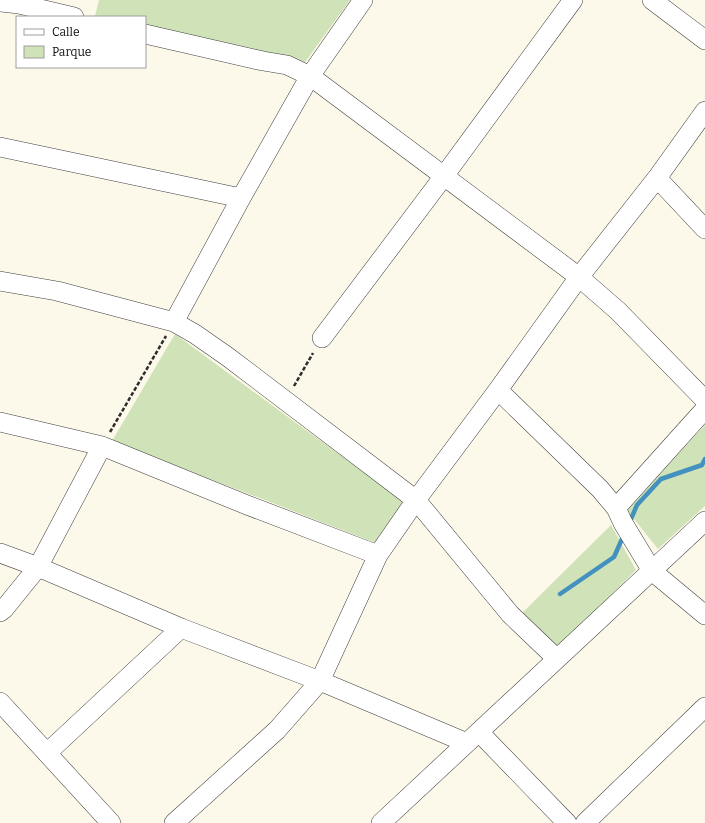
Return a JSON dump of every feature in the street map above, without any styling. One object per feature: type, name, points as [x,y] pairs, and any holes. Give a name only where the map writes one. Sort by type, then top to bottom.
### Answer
[{"type":"street","points":[[174,322],[241,198],[310,76],[363,0]]},
{"type":"street","points":[[322,338],[444,176],[573,0]]},
{"type":"street","points":[[652,0],[705,40]]},
{"type":"street","points":[[0,2],[20,2],[70,16]]},
{"type":"street","points":[[146,34],[263,61],[287,65],[310,76],[579,277],[618,311],[705,400]]},
{"type":"street","points":[[174,823],[277,730],[320,681],[378,555],[416,500],[498,390],[579,277],[657,178],[705,111]]},
{"type":"street","points":[[0,147],[241,198]]},
{"type":"street","points":[[657,178],[705,229]]},
{"type":"street","points":[[0,281],[57,291],[174,322],[195,334],[228,357],[416,500],[510,614],[557,659]]},
{"type":"street","points":[[498,390],[600,488],[616,508],[623,523],[652,571],[705,615]]},
{"type":"street","points":[[616,508],[705,409]]},
{"type":"street","points":[[0,422],[102,446],[247,505],[378,555]]},
{"type":"street","points":[[0,612],[38,568],[102,446]]},
{"type":"street","points":[[381,823],[705,521]]},
{"type":"street","points":[[0,553],[181,628],[473,737],[567,823]]},
{"type":"street","points":[[47,753],[181,628]]},
{"type":"street","points":[[0,702],[111,823]]},
{"type":"street","points":[[585,823],[705,707]]},
{"type":"path","points":[[102,446],[174,322]]},
{"type":"path","points":[[285,401],[322,338]]},
{"type":"green space","points":[[99,0],[350,0],[303,65],[146,26],[146,16],[95,16]]},
{"type":"green space","points":[[175,334],[404,502],[376,543],[112,441]]},
{"type":"green space","points":[[705,425],[705,506],[658,549],[626,509]]},
{"type":"green space","points":[[611,525],[636,570],[556,650],[520,615]]},
{"type":"waterway","points":[[631,519],[637,505],[661,479],[702,465],[705,459]]},
{"type":"waterway","points":[[560,594],[614,557],[622,539]]}]
